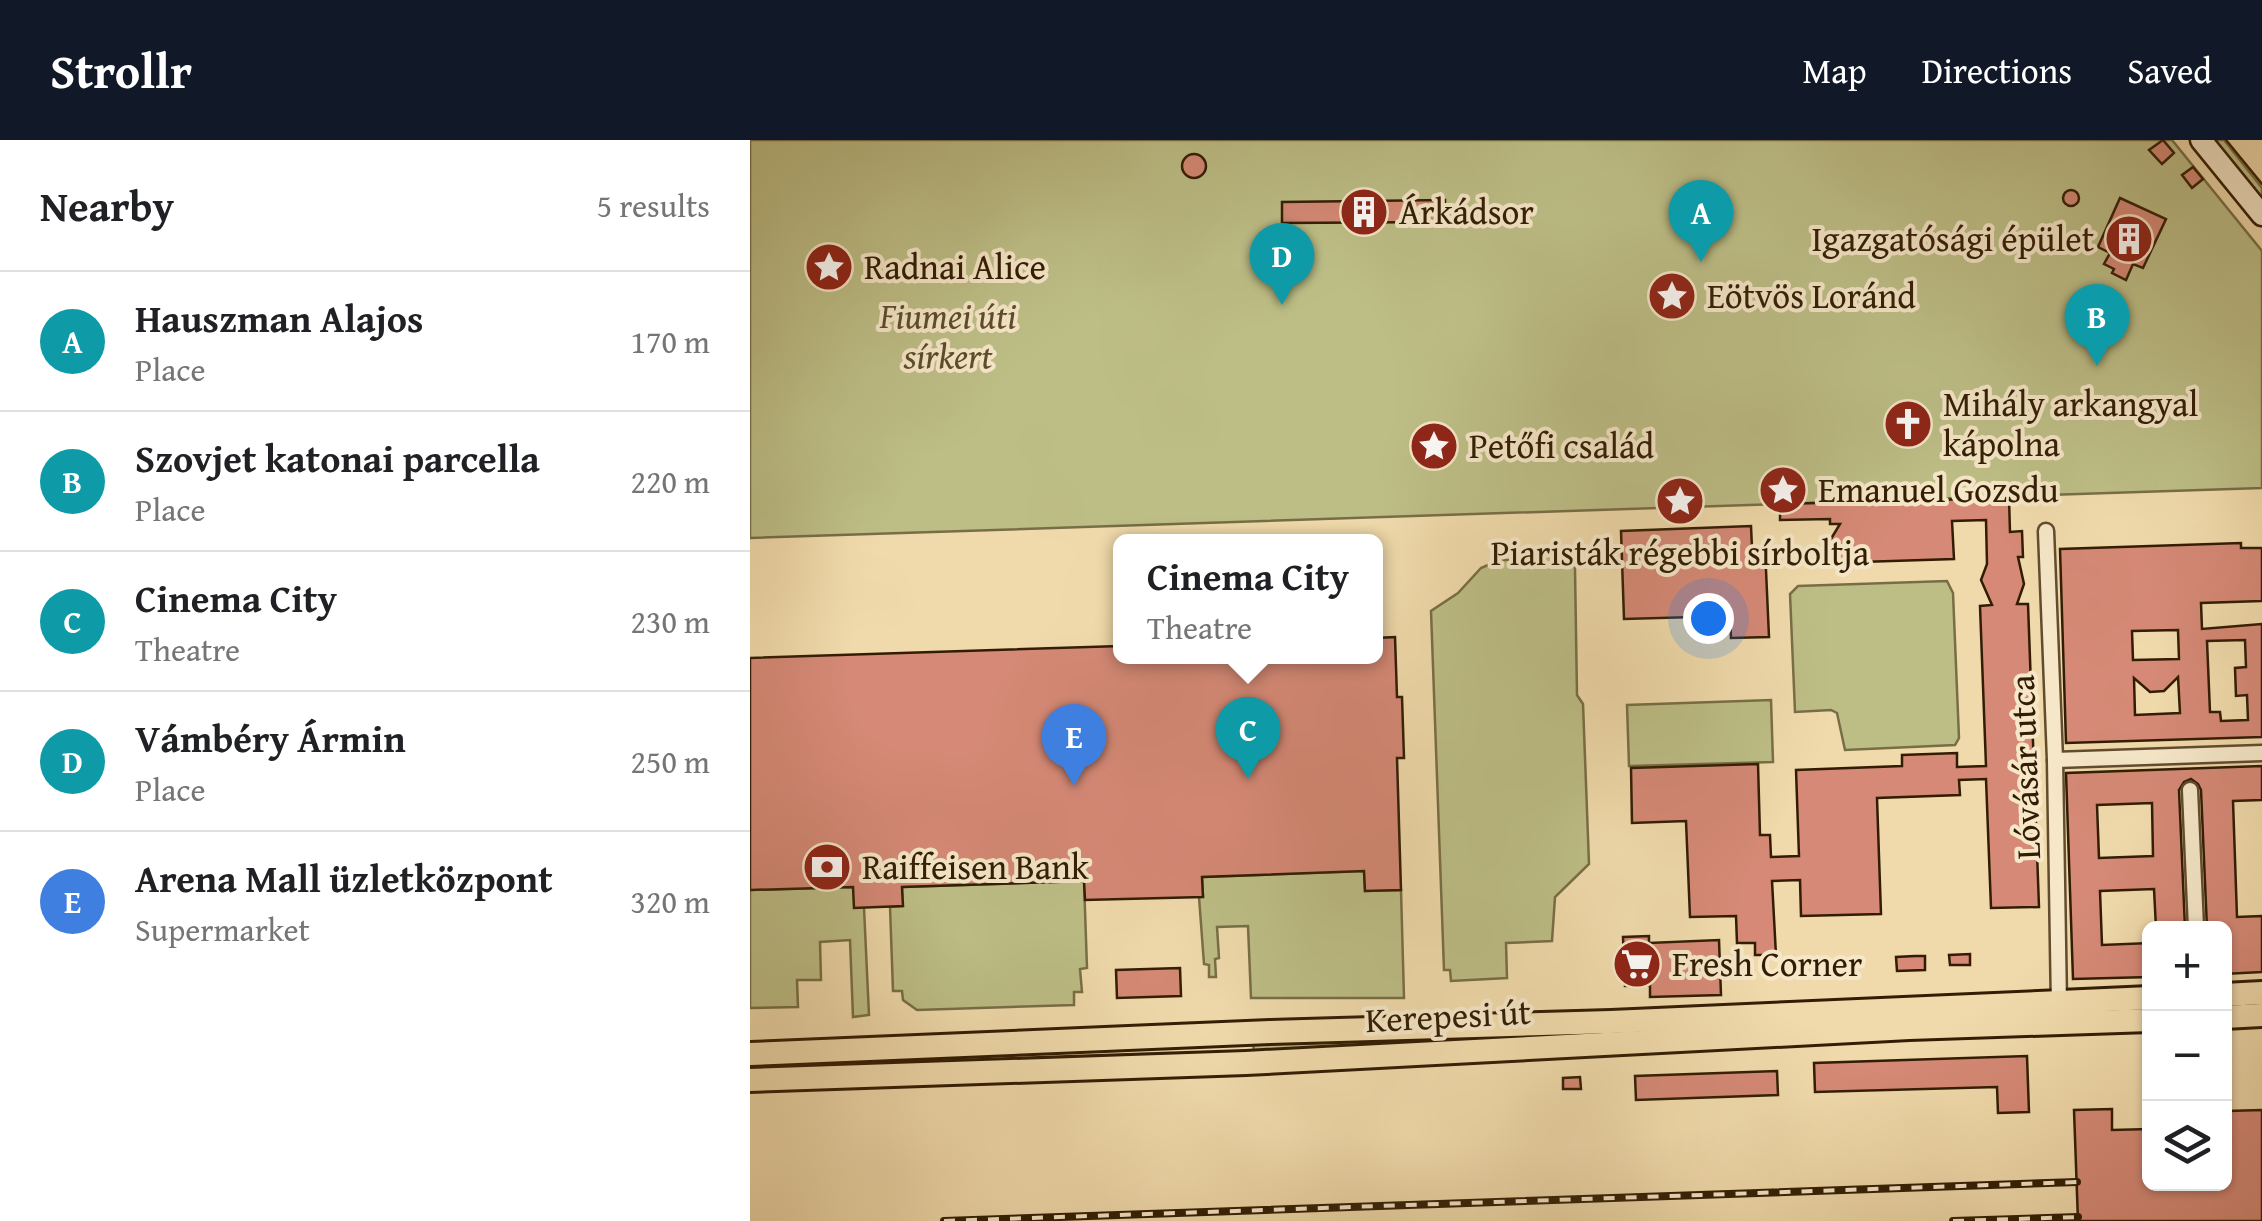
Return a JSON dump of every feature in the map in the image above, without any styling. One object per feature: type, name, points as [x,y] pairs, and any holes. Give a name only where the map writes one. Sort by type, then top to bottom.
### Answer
[{"type":"main road","points":[[2201,140],[2262,215]]},
{"type":"main road","points":[[2232,995],[2262,993]]},
{"type":"main road","name":"Kerepesi út","points":[[750,1054],[2142,998]]},
{"type":"main road","points":[[2232,1017],[2262,1016]]},
{"type":"main road","name":"Kerepesi út","points":[[750,1080],[1246,1063],[2142,1020]]},
{"type":"street","name":"Lóvásár utca","points":[[2046,531],[2062,1001]]},
{"type":"street","points":[[2055,760],[2262,752]]},
{"type":"street","points":[[2190,790],[2196,921]]},
{"type":"street","points":[[2039,1023],[2054,1013],[2062,1001]]},
{"type":"green space","name":"Fiumei úti sírkert","points":[[750,140],[2172,140],[2262,251],[2262,488],[750,538]]},
{"type":"green space","points":[[2211,140],[2224,140],[2262,188],[2262,203]]},
{"type":"green space","points":[[1526,547],[1562,553],[1572,559],[1575,569],[1577,695],[1583,704],[1589,864],[1555,897],[1552,941],[1506,943],[1507,978],[1451,981],[1450,970],[1444,970],[1431,611],[1458,593],[1481,568],[1499,560],[1534,564],[1526,556]]},
{"type":"green space","points":[[1947,581],[1953,593],[1959,738],[1955,745],[1845,750],[1837,713],[1795,712],[1790,594],[1798,586]]},
{"type":"green space","points":[[1771,700],[1773,762],[1629,766],[1627,705]]},
{"type":"green space","points":[[1364,871],[1365,891],[1401,890],[1404,998],[1251,998],[1248,926],[1217,927],[1216,977],[1209,977],[1209,965],[1204,964],[1199,897],[1203,896],[1202,877]]},
{"type":"green space","points":[[1084,881],[1087,968],[1080,969],[1082,992],[1074,992],[1074,1005],[917,1010],[903,1000],[902,991],[893,991],[890,907],[902,906],[902,887]]},
{"type":"green space","points":[[853,887],[864,908],[869,1015],[853,1017],[850,940],[820,942],[821,980],[797,980],[798,1007],[750,1008],[750,890]]},
{"type":"green space","points":[[1416,1039],[1339,1049],[1254,1053],[1253,1041]]},
{"type":"building","points":[[2163,140],[2174,153],[2162,164],[2149,150]]},
{"type":"building","points":[[1194,154],[1206,166],[1194,178],[1182,166]]},
{"type":"building","points":[[2193,167],[2203,179],[2192,188],[2182,175]]},
{"type":"building","points":[[2071,190],[2079,198],[2071,206],[2063,198]]},
{"type":"building","name":"Igazgatósági épület","points":[[2120,198],[2166,219],[2143,268],[2133,264],[2126,280],[2104,264],[2110,253],[2098,247]]},
{"type":"building","name":"Árkádsor","points":[[1445,200],[1445,222],[1282,223],[1282,202]]},
{"type":"building","points":[[2009,498],[2010,532],[2022,531],[2023,557],[2018,557],[2024,584],[2017,604],[2028,604],[2039,907],[1991,908],[1986,779],[1959,780],[1960,795],[1877,798],[1881,914],[1801,916],[1800,880],[1772,881],[1776,955],[1755,955],[1755,943],[1737,943],[1736,916],[1690,917],[1686,821],[1632,823],[1631,768],[1758,764],[1760,835],[1770,835],[1771,857],[1799,856],[1796,770],[1902,766],[1902,755],[1957,753],[1957,767],[1986,766],[1980,606],[1992,605],[1981,580],[1987,564],[1986,520],[1952,521],[1954,559],[1861,562],[1861,558],[1840,564],[1828,556],[1826,547],[1840,524],[1830,524],[1830,519],[1780,520],[1780,504]]},
{"type":"building","points":[[1751,526],[1752,548],[1765,548],[1769,637],[1731,638],[1730,616],[1624,619],[1621,531]]},
{"type":"building","points":[[2241,543],[2241,548],[2262,548],[2262,601],[2201,603],[2202,629],[2262,624],[2262,737],[2066,743],[2060,549]],"holes":[[[2178,630],[2179,659],[2133,660],[2132,631]],[[2245,640],[2246,667],[2235,668],[2236,696],[2247,695],[2248,720],[2221,721],[2220,712],[2210,712],[2207,641]],[[2178,677],[2180,713],[2135,715],[2134,678],[2150,692],[2164,691]]]},
{"type":"building","points":[[1395,637],[1397,697],[1402,697],[1404,758],[1397,758],[1401,890],[1365,891],[1364,871],[1202,877],[1203,897],[1085,900],[1084,881],[902,887],[903,906],[854,908],[853,887],[750,890],[750,658],[1113,646],[1113,664],[1383,664],[1383,638]]},
{"type":"building","points":[[2262,766],[2262,800],[2233,801],[2237,917],[2262,916],[2262,972],[2232,974],[2232,921],[2207,921],[2201,790],[2191,779],[2179,790],[2185,921],[2156,921],[2154,889],[2100,891],[2102,945],[2142,943],[2142,977],[2073,979],[2066,773]],"holes":[[[2152,803],[2153,856],[2099,858],[2097,805]]]},
{"type":"building","points":[[1649,936],[1649,943],[1719,940],[1721,995],[1650,997],[1650,985],[1625,986],[1623,937]]},
{"type":"building","points":[[1970,954],[1970,965],[1950,965],[1949,955]]},
{"type":"building","points":[[1925,956],[1925,970],[1897,971],[1896,957]]},
{"type":"building","points":[[1180,968],[1181,996],[1117,998],[1116,970]]},
{"type":"building","points":[[2027,1056],[2029,1112],[1998,1113],[1997,1087],[1815,1092],[1814,1063]]},
{"type":"building","points":[[1777,1071],[1778,1095],[1636,1100],[1635,1076]]},
{"type":"building","points":[[1580,1077],[1581,1089],[1563,1089],[1563,1078]]},
{"type":"building","points":[[2112,1109],[2112,1130],[2142,1129],[2142,1191],[2232,1191],[2232,1111],[2262,1110],[2262,1221],[2078,1221],[2074,1110]]},
{"type":"tram line","points":[[2226,140],[2262,184]]},
{"type":"railway","points":[[944,1221],[2077,1182]]},
{"type":"railway","points":[[1953,1221],[2078,1217]]},
{"type":"place","name":"Árkádsor","points":[[1364,212]]},
{"type":"place","name":"Igazgatósági épület","points":[[2129,239]]},
{"type":"place","name":"Hauszman Alajos","points":[[1701,262]]},
{"type":"place","name":"Radnai Alice","points":[[829,267]]},
{"type":"place","name":"Eötvös Loránd","points":[[1672,296]]},
{"type":"place","name":"Vámbéry Ármin","points":[[1282,305]]},
{"type":"place","name":"Szovjet katonai parcella","points":[[2097,366]]},
{"type":"place","name":"Mihály arkangyal kápolna","points":[[1908,424]]},
{"type":"place","name":"Petőfi család","points":[[1434,446]]},
{"type":"place","name":"Emanuel Gozsdu","points":[[1783,490]]},
{"type":"place","name":"Piaristák régebbi sírboltja","points":[[1680,501]]},
{"type":"place","name":"Cinema City","points":[[1248,779]]},
{"type":"place","name":"Arena Mall üzletközpont","points":[[1074,786]]},
{"type":"place","name":"Raiffeisen Bank","points":[[827,867]]},
{"type":"place","name":"Fresh Corner","points":[[1637,964]]}]
